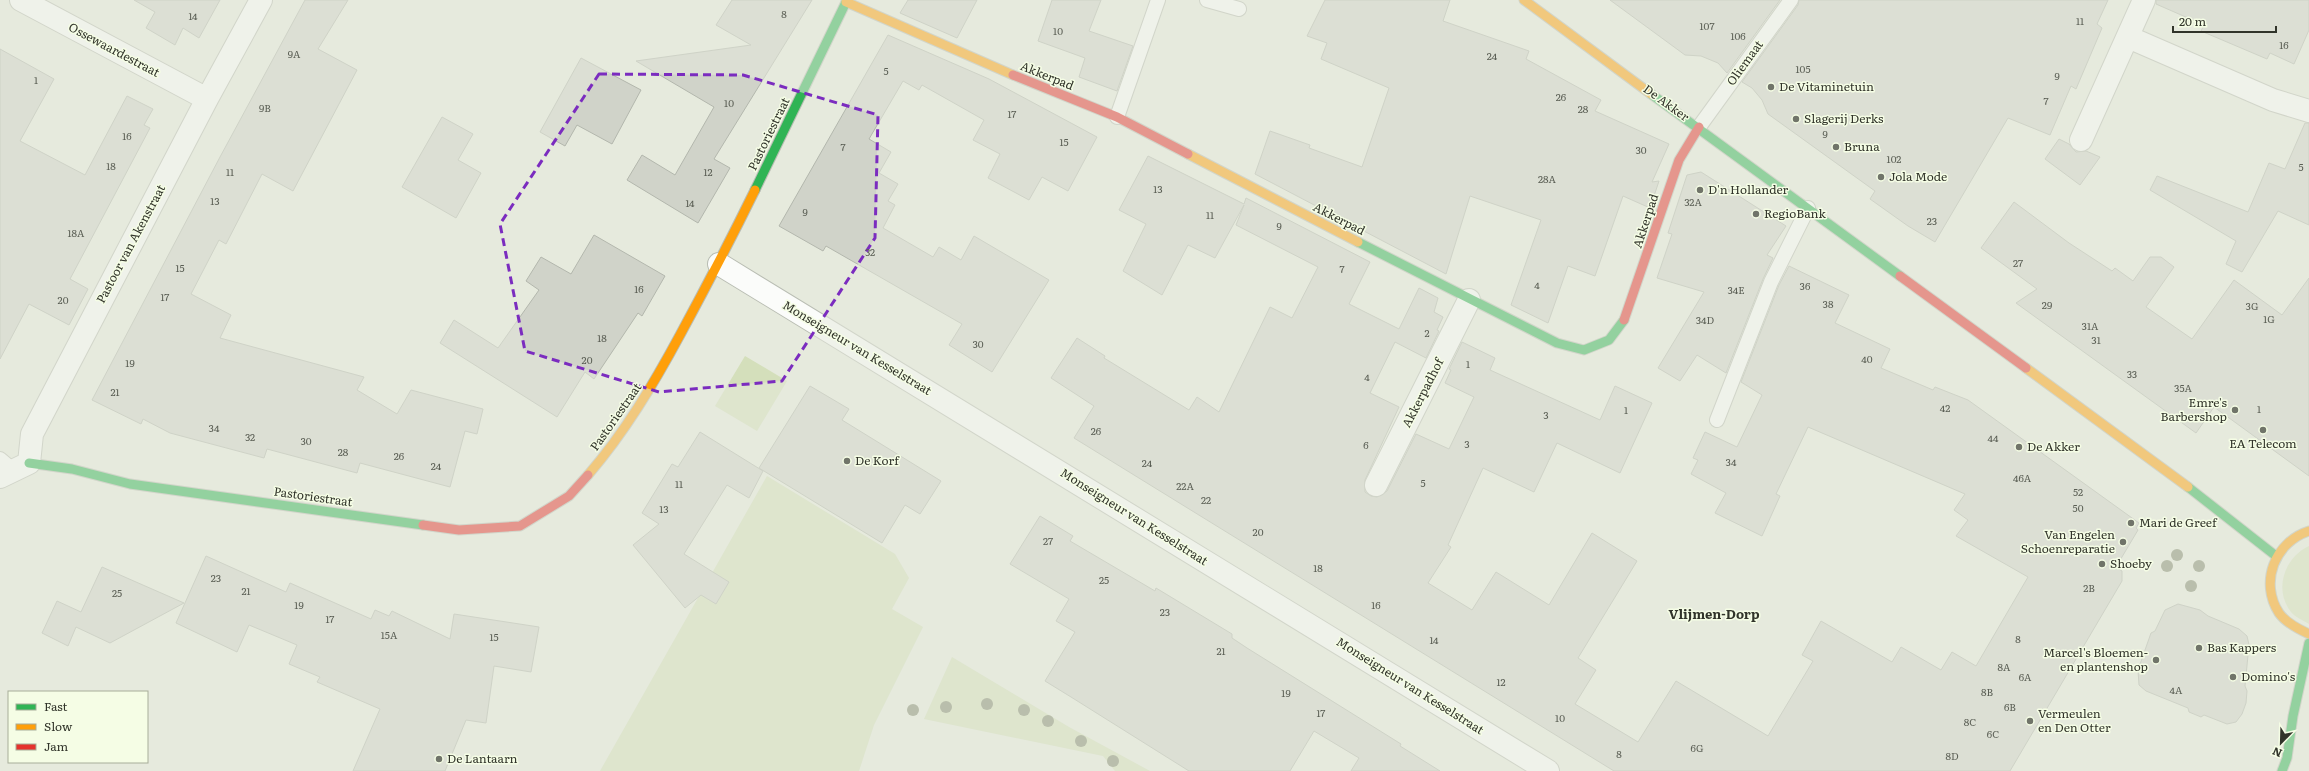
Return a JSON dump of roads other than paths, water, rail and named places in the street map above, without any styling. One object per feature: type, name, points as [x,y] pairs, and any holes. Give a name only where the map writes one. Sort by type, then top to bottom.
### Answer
[{"type":"street","name":"Ossewaardestraat","points":[[21,0],[207,99]]},
{"type":"street","name":"Pastoor van Akenstraat","points":[[11,467],[32,434],[207,99],[261,0]]},
{"type":"street","name":"De Akker","points":[[1524,0],[2181,482],[2276,556]]},
{"type":"street","points":[[2082,140],[2144,0]]},
{"type":"street","name":"Akkerpad","points":[[846,1],[970,58],[1117,117],[1469,300],[1557,343],[1584,350],[1610,340],[1626,317],[1679,160],[1699,127]]},
{"type":"street","name":"Pastoriestraat","points":[[11,467],[72,469],[130,484],[459,530],[520,526],[569,496],[612,447],[648,393],[719,264],[846,1]]},
{"type":"street","points":[[2128,37],[2273,100],[2309,111]]},
{"type":"street","name":"Monseigneur van Kesselstraat","points":[[719,264],[1548,771]]},
{"type":"street","name":"Akkerpadhof","points":[[1376,485],[1469,300]]},
{"type":"street","points":[[2309,531],[2289,541],[2276,556],[2270,575],[2271,595],[2279,613],[2293,627],[2309,634]]},
{"type":"street","points":[[2282,771],[2287,758],[2293,716],[2309,643]]},
{"type":"lane","points":[[1117,117],[1158,0]]},
{"type":"lane","points":[[1207,0],[1239,9]]},
{"type":"lane","name":"Oliemaat","points":[[1699,127],[1791,0]]},
{"type":"lane","points":[[1718,420],[1771,282],[1808,208]]},
{"type":"place","name":"De Vitaminetuin","points":[[1771,87]]},
{"type":"place","name":"Slagerij Derks","points":[[1796,119]]},
{"type":"place","name":"Bruna","points":[[1836,147]]},
{"type":"place","name":"Jola Mode","points":[[1881,177]]},
{"type":"place","name":"D'n Hollander","points":[[1700,190]]},
{"type":"place","name":"RegioBank","points":[[1756,214]]},
{"type":"place","name":"Emre's Barbershop","points":[[2235,410]]},
{"type":"place","name":"EA Telecom","points":[[2263,430]]},
{"type":"place","name":"De Akker","points":[[2019,447]]},
{"type":"place","name":"De Korf","points":[[847,461]]},
{"type":"place","name":"Mari de Greef","points":[[2131,523]]},
{"type":"place","name":"Van Engelen Schoenreparatie","points":[[2123,542]]},
{"type":"place","name":"Shoeby","points":[[2102,564]]},
{"type":"place","name":"Bas Kappers","points":[[2199,648]]},
{"type":"place","name":"Marcel's Bloemen- en plantenshop","points":[[2156,660]]},
{"type":"place","name":"Domino's","points":[[2233,677]]},
{"type":"place","name":"Vermeulen en Den Otter","points":[[2030,721]]},
{"type":"place","name":"De Lantaarn","points":[[439,759]]},
{"type":"district","name":"Vlijmen-Dorp","points":[[1714,614]]}]
